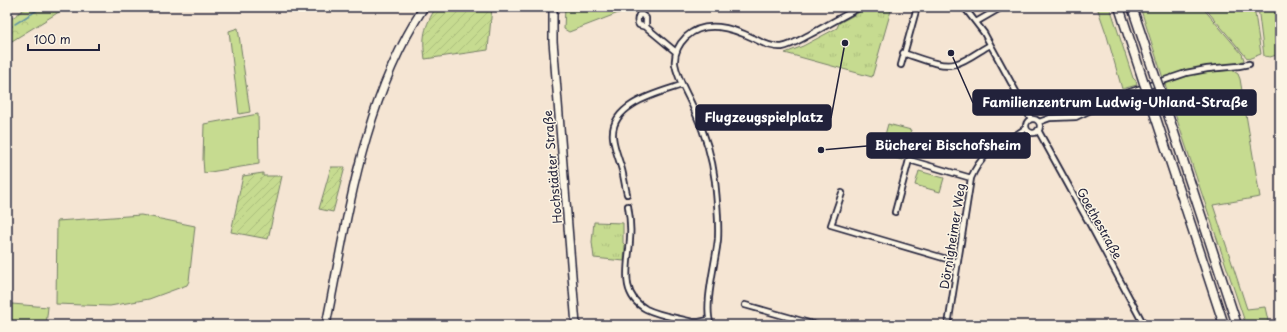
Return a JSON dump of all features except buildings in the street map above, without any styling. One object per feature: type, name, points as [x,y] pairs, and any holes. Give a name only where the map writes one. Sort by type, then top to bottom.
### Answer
[{"type":"highway","points":[[1119,7],[1224,325]]},
{"type":"highway","points":[[1132,7],[1237,323]]},
{"type":"main road","points":[[326,325],[354,186],[372,118],[386,79],[398,52],[424,7]]},
{"type":"main road","name":"Hochstädter Straße","points":[[553,7],[553,48],[576,325]]},
{"type":"street","points":[[711,325],[709,320],[709,303],[718,238],[716,189],[713,168],[707,145],[695,112],[682,85],[676,65],[676,52],[683,40],[693,32],[701,28],[711,26],[727,28],[771,46],[783,47],[800,40],[860,7]]},
{"type":"street","points":[[901,65],[903,53],[917,7]]},
{"type":"street","points":[[964,7],[976,22],[990,45],[1031,119],[1035,119],[1039,122]]},
{"type":"street","points":[[976,22],[1002,7]]},
{"type":"street","points":[[646,27],[676,52]]},
{"type":"street","points":[[903,53],[936,63],[951,65],[960,62],[990,45]]},
{"type":"street","points":[[1039,122],[1050,118],[1076,117],[1127,93],[1186,73],[1249,64]]},
{"type":"street","points":[[627,194],[613,140],[615,124],[622,113],[636,103],[650,96],[682,85]]},
{"type":"street","points":[[1031,119],[1026,123],[1026,128],[1031,132],[1038,130],[1040,126],[1039,122]]},
{"type":"street","name":"Dörnigheimer Weg","points":[[948,325],[971,178],[981,161],[992,149],[1026,128]]},
{"type":"street","name":"Goethestraße","points":[[1038,130],[1144,325]]},
{"type":"street","points":[[895,212],[909,160],[971,178]]},
{"type":"street","points":[[842,193],[831,225],[957,262]]},
{"type":"street","points":[[628,206],[630,238],[626,279],[628,290],[634,299],[643,307],[654,312],[698,323],[709,320]]},
{"type":"street","points":[[745,305],[816,325]]},
{"type":"green space","points":[[27,7],[67,7],[7,44],[7,22]]},
{"type":"green space","points":[[436,7],[492,7],[488,50],[425,59],[424,38],[426,27]]},
{"type":"green space","points":[[565,7],[634,7],[569,32],[564,29]]},
{"type":"green space","points":[[869,7],[892,7],[872,77],[785,53],[803,46],[837,28],[839,23]]},
{"type":"green space","points":[[1097,7],[1110,7],[1133,78],[1137,85],[1122,89]]},
{"type":"green space","points":[[1140,7],[1202,7],[1242,54],[1244,60],[1240,63],[1196,68],[1163,78]]},
{"type":"green space","points":[[1204,7],[1254,7],[1261,54],[1248,59]]},
{"type":"green space","points":[[1258,7],[1280,7],[1280,54],[1270,57],[1264,56]]},
{"type":"green space","points":[[238,28],[250,112],[239,114],[229,31]]},
{"type":"green space","points":[[1232,70],[1238,74],[1240,79],[1260,197],[1213,205],[1247,309],[1265,307],[1269,325],[1246,325],[1165,84],[1197,73]]},
{"type":"green space","points":[[258,114],[259,164],[204,173],[204,124]]},
{"type":"green space","points":[[888,124],[911,130],[902,160],[880,153]]},
{"type":"green space","points":[[331,167],[345,167],[333,212],[319,209]]},
{"type":"green space","points":[[919,171],[944,178],[940,192],[915,185]]},
{"type":"green space","points":[[263,173],[263,176],[282,176],[268,239],[231,232],[243,176]]},
{"type":"green space","points":[[141,215],[195,226],[189,281],[187,285],[149,299],[110,306],[56,304],[57,221]]},
{"type":"green space","points":[[594,222],[623,223],[623,243],[625,245],[624,261],[594,258],[592,242]]},
{"type":"green space","points":[[12,304],[48,307],[46,325],[7,325],[7,307]]},
{"type":"waterway","points":[[15,24],[42,7]]},
{"type":"waterway","points":[[7,28],[12,26]]},
{"type":"place","name":"Flugzeugspielplatz","points":[[845,43]]},
{"type":"place","name":"Familienzentrum Ludwig-Uhland-Straße","points":[[951,53]]},
{"type":"place","name":"Bücherei Bischofsheim","points":[[821,150]]}]
